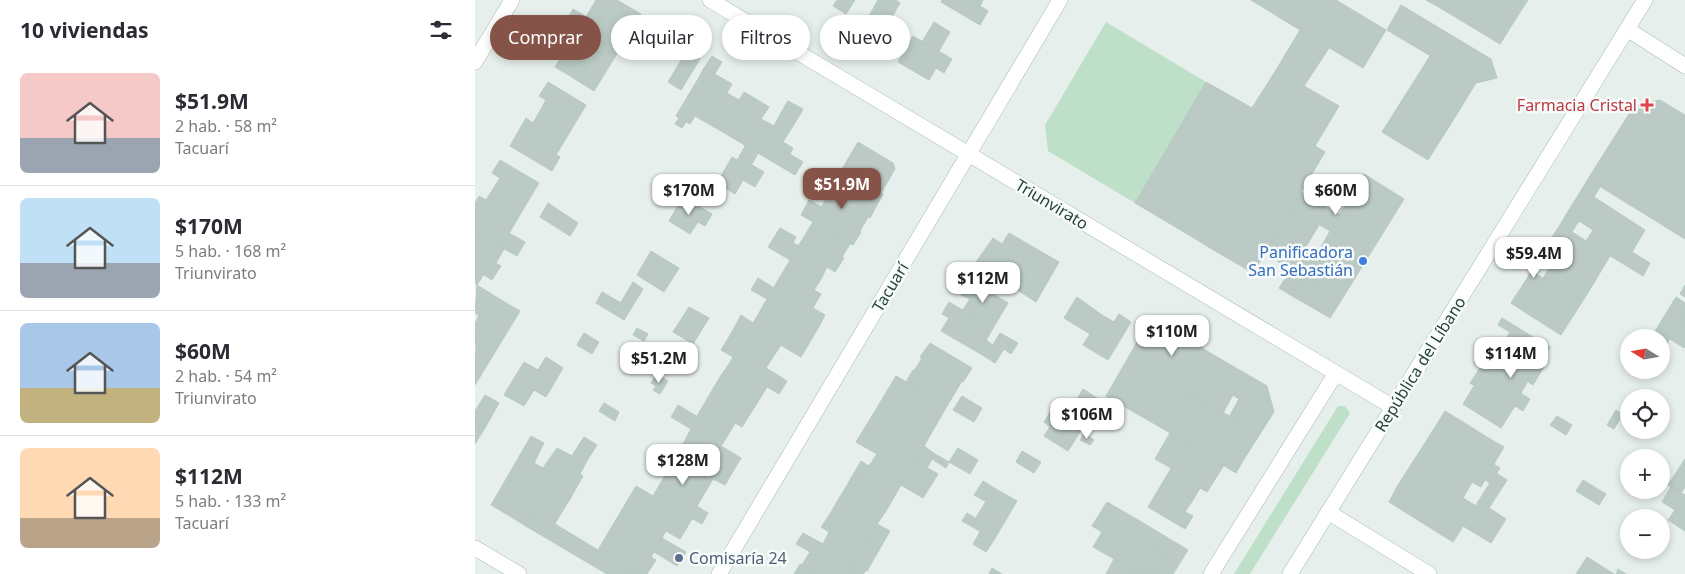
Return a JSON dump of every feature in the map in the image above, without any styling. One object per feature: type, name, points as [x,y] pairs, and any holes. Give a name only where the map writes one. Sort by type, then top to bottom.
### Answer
[{"type":"street","points":[[475,62],[512,0]]},
{"type":"street","name":"Triunvirato","points":[[710,0],[1393,407]]},
{"type":"street","name":"Tacuarí","points":[[719,574],[1061,0]]},
{"type":"street","name":"República del Líbano","points":[[1290,574],[1645,0]]},
{"type":"street","points":[[1627,30],[1685,66]]},
{"type":"street","points":[[1211,574],[1336,373]]},
{"type":"street","points":[[1328,512],[1429,574]]},
{"type":"street","points":[[475,548],[519,574]]},
{"type":"green space","points":[[1106,22],[1206,82],[1135,203],[1048,151],[1045,125]]},
{"type":"green space","points":[[1338,406],[1345,406],[1350,413],[1250,574],[1234,574]]},
{"type":"building","points":[[596,0],[617,0],[641,14],[611,15],[611,48],[601,42],[601,15],[587,15]]},
{"type":"building","points":[[837,0],[855,0],[846,14],[833,6]]},
{"type":"building","points":[[878,0],[896,0],[900,3],[893,15],[870,15]]},
{"type":"building","points":[[942,0],[983,0],[980,6],[988,11],[980,25],[941,2]]},
{"type":"building","points":[[1251,0],[1319,0],[1300,30]]},
{"type":"building","points":[[1319,0],[1336,0],[1386,30],[1363,68],[1300,30]]},
{"type":"building","points":[[1426,0],[1448,0],[1442,9]]},
{"type":"building","points":[[1448,0],[1470,0],[1512,25],[1500,44],[1442,9]]},
{"type":"building","points":[[1470,0],[1515,0],[1524,6],[1512,25]]},
{"type":"building","points":[[1515,0],[1528,0],[1524,6]]},
{"type":"building","points":[[1401,5],[1491,59],[1476,83],[1387,30]]},
{"type":"building","points":[[573,9],[584,15],[570,15]]},
{"type":"building","points":[[934,22],[950,32],[939,51],[922,42]]},
{"type":"building","points":[[1300,30],[1329,48],[1304,86],[1276,70]]},
{"type":"building","points":[[913,36],[952,59],[944,73],[936,68],[929,80],[898,62],[899,60],[910,60],[910,41]]},
{"type":"building","points":[[601,42],[611,48],[611,60],[613,60],[594,91],[567,74],[575,61],[573,60],[601,60]]},
{"type":"building","points":[[712,56],[722,62],[714,75],[704,68],[709,60],[712,60]]},
{"type":"building","points":[[1430,56],[1476,83],[1452,122],[1406,94]]},
{"type":"building","points":[[1491,59],[1497,78],[1476,83]]},
{"type":"building","points":[[559,60],[575,61],[567,74],[555,67]]},
{"type":"building","points":[[681,60],[699,60],[681,90],[668,82]]},
{"type":"building","points":[[704,68],[718,76],[711,87],[698,79]]},
{"type":"building","points":[[1276,70],[1339,106],[1315,146],[1252,108]]},
{"type":"building","points":[[718,76],[732,84],[727,93],[739,100],[721,131],[695,116],[690,124],[676,116],[698,79],[711,87]]},
{"type":"building","points":[[548,82],[586,105],[571,130],[540,111],[546,100],[539,96]]},
{"type":"building","points":[[1206,82],[1252,108],[1179,229],[1135,203]]},
{"type":"building","points":[[744,92],[756,99],[751,107],[739,100]]},
{"type":"building","points":[[1406,94],[1452,122],[1428,160],[1382,132]]},
{"type":"building","points":[[756,99],[769,107],[761,119],[774,126],[758,153],[721,131],[739,100],[751,107]]},
{"type":"building","points":[[1660,100],[1685,115],[1685,239],[1588,179],[1634,106]]},
{"type":"building","points":[[788,101],[803,109],[801,113],[786,104]]},
{"type":"building","points":[[786,104],[801,113],[783,142],[793,148],[790,154],[766,140]]},
{"type":"building","points":[[1252,108],[1289,130],[1217,252],[1179,229]]},
{"type":"building","points":[[540,111],[571,130],[556,155],[518,132],[526,118],[533,123]]},
{"type":"building","points":[[679,118],[686,122],[682,128],[675,124]]},
{"type":"building","points":[[1289,130],[1325,152],[1253,273],[1217,252]]},
{"type":"building","points":[[518,132],[560,157],[552,171],[510,146]]},
{"type":"building","points":[[766,140],[803,162],[795,175],[758,153]]},
{"type":"building","points":[[858,142],[893,163],[895,169],[881,193],[873,188],[866,199],[835,181]]},
{"type":"building","points":[[745,146],[758,153],[750,168],[737,161]]},
{"type":"building","points":[[732,157],[750,168],[735,194],[717,183]]},
{"type":"building","points":[[500,160],[539,183],[524,208],[493,189],[500,178],[492,173]]},
{"type":"building","points":[[752,165],[764,172],[755,187],[743,180]]},
{"type":"building","points":[[1364,174],[1404,199],[1383,233],[1377,229],[1341,287],[1347,291],[1337,307],[1315,309],[1292,296],[1301,280],[1315,289],[1321,278],[1307,270],[1325,240],[1338,248],[1344,239],[1330,231],[1349,199],[1361,206],[1367,196],[1356,189]]},
{"type":"building","points":[[1588,179],[1600,187],[1594,197],[1582,189]]},
{"type":"building","points":[[836,182],[868,200],[861,212],[868,217],[860,231],[845,222],[837,236],[813,222]]},
{"type":"building","points":[[873,188],[883,194],[877,205],[866,199]]},
{"type":"building","points":[[493,189],[524,208],[501,247],[475,231],[475,203],[479,196],[486,200]]},
{"type":"building","points":[[1356,189],[1367,196],[1361,206],[1349,199]]},
{"type":"building","points":[[1582,189],[1594,197],[1579,221],[1567,213]]},
{"type":"building","points":[[1301,192],[1334,212],[1331,217],[1337,221],[1330,231],[1291,208]]},
{"type":"building","points":[[683,197],[712,214],[705,226],[698,222],[690,234],[669,221]]},
{"type":"building","points":[[1594,197],[1645,230],[1632,252],[1650,263],[1643,276],[1586,241],[1593,230],[1579,221]]},
{"type":"building","points":[[809,200],[822,207],[813,222],[801,215]]},
{"type":"building","points":[[868,200],[877,205],[870,218],[861,212]]},
{"type":"building","points":[[548,203],[578,223],[570,236],[540,217]]},
{"type":"building","points":[[1291,208],[1319,225],[1292,270],[1277,261],[1289,241],[1276,234]]},
{"type":"building","points":[[1334,212],[1340,215],[1337,221],[1331,217]]},
{"type":"building","points":[[1567,213],[1579,221],[1572,232],[1560,225]]},
{"type":"building","points":[[813,222],[850,244],[842,257],[805,235]]},
{"type":"building","points":[[845,222],[861,232],[853,245],[837,236]]},
{"type":"building","points":[[1560,225],[1572,232],[1564,245],[1552,237]]},
{"type":"building","points":[[780,228],[796,237],[793,243],[799,246],[790,260],[768,247]]},
{"type":"building","points":[[1377,229],[1383,233],[1347,291],[1341,287]]},
{"type":"building","points":[[475,231],[504,249],[496,263],[492,261],[477,285],[475,284]]},
{"type":"building","points":[[1330,231],[1344,239],[1338,248],[1325,240]]},
{"type":"building","points":[[1572,232],[1610,256],[1589,291],[1550,267]]},
{"type":"building","points":[[509,233],[525,242],[517,256],[501,247]]},
{"type":"building","points":[[1009,233],[1040,251],[1016,289],[974,265],[993,238],[1002,244]]},
{"type":"building","points":[[1276,234],[1289,241],[1283,251],[1279,248],[1274,251],[1268,248]]},
{"type":"building","points":[[805,235],[844,258],[835,272],[827,267],[821,279],[790,260]]},
{"type":"building","points":[[1268,248],[1274,251],[1279,248],[1283,251],[1277,261],[1265,253]]},
{"type":"building","points":[[1304,250],[1315,257],[1292,296],[1279,288]]},
{"type":"building","points":[[651,251],[679,268],[664,292],[637,275]]},
{"type":"building","points":[[1040,251],[1059,262],[1036,302],[1016,289]]},
{"type":"building","points":[[790,260],[821,279],[814,290],[821,294],[813,308],[825,315],[817,330],[767,299]]},
{"type":"building","points":[[492,261],[501,266],[492,280],[484,275]]},
{"type":"building","points":[[1550,267],[1589,291],[1582,302],[1543,278]]},
{"type":"building","points":[[1307,270],[1321,278],[1315,289],[1301,280]]},
{"type":"building","points":[[1531,271],[1543,278],[1537,287],[1526,280]]},
{"type":"building","points":[[758,278],[774,288],[767,299],[751,290]]},
{"type":"building","points":[[1543,278],[1582,302],[1561,335],[1523,311]]},
{"type":"building","points":[[970,280],[1008,303],[993,328],[962,311],[970,299],[961,295]]},
{"type":"building","points":[[1526,280],[1537,287],[1523,311],[1511,303]]},
{"type":"building","points":[[633,282],[643,289],[624,320],[614,314]]},
{"type":"building","points":[[477,285],[506,303],[495,320],[481,312],[479,316],[475,313]]},
{"type":"building","points":[[1685,285],[1685,297],[1680,294]]},
{"type":"building","points":[[602,292],[621,303],[614,314],[596,303]]},
{"type":"building","points":[[1077,297],[1102,315],[1090,334],[1064,318]]},
{"type":"building","points":[[1676,297],[1685,303],[1685,315],[1670,339],[1670,329],[1656,329]]},
{"type":"building","points":[[767,299],[817,330],[801,357],[789,350],[797,336],[759,313]]},
{"type":"building","points":[[949,302],[993,328],[979,353],[941,331],[949,318],[942,314]]},
{"type":"building","points":[[506,303],[520,311],[475,385],[475,354]]},
{"type":"building","points":[[689,307],[709,318],[693,344],[673,332]]},
{"type":"building","points":[[1337,307],[1330,318],[1315,309]]},
{"type":"building","points":[[481,312],[495,320],[476,353],[475,323]]},
{"type":"building","points":[[759,313],[797,336],[789,350],[781,345],[773,357],[732,332],[741,315],[753,323]]},
{"type":"building","points":[[1119,314],[1131,322],[1108,360],[1083,345],[1102,315],[1114,322]]},
{"type":"building","points":[[1685,315],[1684,348],[1670,339]]},
{"type":"building","points":[[1151,317],[1217,357],[1194,396],[1128,358]]},
{"type":"building","points":[[1502,318],[1533,337],[1527,347],[1548,360],[1533,385],[1493,359],[1510,332],[1498,325]]},
{"type":"building","points":[[637,328],[648,334],[644,341],[633,335]]},
{"type":"building","points":[[732,332],[743,339],[733,357],[721,350]]},
{"type":"building","points":[[584,333],[599,342],[592,354],[577,345]]},
{"type":"building","points":[[1000,333],[1018,343],[1011,354],[1004,349],[995,363],[979,353],[986,340],[993,345]]},
{"type":"building","points":[[1533,337],[1550,347],[1544,358],[1527,347]]},
{"type":"building","points":[[743,339],[773,357],[766,368],[787,381],[779,394],[729,364]]},
{"type":"building","points":[[930,343],[972,368],[963,382],[920,357]]},
{"type":"building","points":[[1481,352],[1502,365],[1495,377],[1474,363]]},
{"type":"building","points":[[546,357],[563,368],[546,397],[534,390],[524,406],[504,395],[524,362],[538,370]]},
{"type":"building","points":[[1217,357],[1267,386],[1274,412],[1260,434],[1229,417],[1239,399],[1233,395],[1223,413],[1194,396]]},
{"type":"building","points":[[922,358],[962,381],[947,406],[916,388],[923,377],[914,371]]},
{"type":"building","points":[[1128,358],[1189,393],[1167,431],[1106,396]]},
{"type":"building","points":[[729,364],[767,387],[759,400],[720,377]]},
{"type":"building","points":[[1502,365],[1528,381],[1521,393],[1495,377]]},
{"type":"building","points":[[1480,368],[1484,370],[1475,386],[1470,383]]},
{"type":"building","points":[[913,370],[923,377],[916,388],[906,382]]},
{"type":"building","points":[[1484,370],[1530,399],[1523,411],[1515,406],[1501,428],[1463,404]]},
{"type":"building","points":[[656,374],[668,381],[660,394],[653,390],[656,386],[651,383]]},
{"type":"building","points":[[896,376],[947,406],[924,446],[872,416]]},
{"type":"building","points":[[720,377],[759,400],[742,427],[735,423],[728,435],[697,416]]},
{"type":"building","points":[[1083,389],[1100,400],[1068,451],[1044,436],[1050,427],[1044,422],[1055,404],[1069,413]]},
{"type":"building","points":[[1189,393],[1209,404],[1185,442],[1167,431]]},
{"type":"building","points":[[485,395],[499,403],[485,428],[475,422],[475,411]]},
{"type":"building","points":[[962,396],[982,408],[974,422],[953,410]]},
{"type":"building","points":[[604,403],[619,412],[615,421],[599,411]]},
{"type":"building","points":[[1209,404],[1260,434],[1244,459],[1194,429]]},
{"type":"building","points":[[678,405],[728,435],[721,446],[741,458],[729,478],[716,469],[711,478],[676,457],[691,429],[671,417]]},
{"type":"building","points":[[1616,410],[1620,412],[1620,419],[1614,429],[1607,425]]},
{"type":"building","points":[[1445,411],[1495,442],[1485,459],[1500,468],[1490,483],[1425,443]]},
{"type":"building","points":[[872,416],[924,446],[901,485],[869,466],[877,454],[856,442]]},
{"type":"building","points":[[1557,416],[1572,425],[1566,435],[1550,425]]},
{"type":"building","points":[[475,422],[485,428],[475,444]]},
{"type":"building","points":[[1194,429],[1244,459],[1236,473],[1185,442]]},
{"type":"building","points":[[1170,433],[1186,443],[1171,468],[1155,459]]},
{"type":"building","points":[[1084,434],[1094,440],[1090,445],[1080,440]]},
{"type":"building","points":[[531,436],[544,443],[534,463],[543,468],[557,448],[572,456],[536,517],[509,501],[503,512],[491,505]]},
{"type":"building","points":[[584,437],[597,445],[588,459],[575,451]]},
{"type":"building","points":[[1495,442],[1504,447],[1494,464],[1485,459]]},
{"type":"building","points":[[1186,443],[1224,465],[1207,492],[1200,488],[1193,500],[1163,482]]},
{"type":"building","points":[[1425,443],[1485,480],[1481,487],[1472,482],[1463,498],[1476,506],[1453,542],[1405,512],[1398,485]]},
{"type":"building","points":[[924,446],[935,454],[927,468],[915,461]]},
{"type":"building","points":[[958,448],[978,460],[970,474],[949,462]]},
{"type":"building","points":[[575,451],[588,459],[580,474],[583,476],[570,499],[553,488]]},
{"type":"building","points":[[1022,451],[1041,462],[1034,473],[1016,462]]},
{"type":"building","points":[[935,454],[949,462],[946,468],[932,459]]},
{"type":"building","points":[[676,457],[713,479],[697,506],[689,501],[682,513],[653,496]]},
{"type":"building","points":[[1685,459],[1685,487],[1681,493],[1670,486],[1670,482]]},
{"type":"building","points":[[861,461],[869,466],[862,478],[854,473]]},
{"type":"building","points":[[915,461],[938,474],[923,498],[901,485]]},
{"type":"building","points":[[869,466],[901,485],[886,511],[846,487],[854,473],[862,478]]},
{"type":"building","points":[[716,469],[729,478],[725,485],[711,478]]},
{"type":"building","points":[[1496,473],[1507,480],[1489,508],[1506,519],[1491,543],[1463,526]]},
{"type":"building","points":[[1583,480],[1606,494],[1599,505],[1576,491]]},
{"type":"building","points":[[983,481],[994,488],[985,501],[974,495]]},
{"type":"building","points":[[1163,482],[1193,500],[1185,512],[1193,516],[1185,529],[1148,507]]},
{"type":"building","points":[[1398,485],[1405,512],[1389,502]]},
{"type":"building","points":[[636,486],[692,519],[680,539],[666,531],[651,557],[656,560],[647,574],[637,574],[628,568],[624,574],[607,574],[546,538],[555,524],[598,550]]},
{"type":"building","points":[[846,487],[886,511],[877,524],[838,500]]},
{"type":"building","points":[[1671,487],[1685,495],[1685,531],[1670,521],[1670,517],[1675,510],[1662,502],[1664,499],[1670,499]]},
{"type":"building","points":[[553,488],[570,499],[546,538],[529,528]]},
{"type":"building","points":[[994,488],[1017,501],[994,540],[971,526]]},
{"type":"building","points":[[838,500],[877,524],[869,538],[830,514]]},
{"type":"building","points":[[509,501],[536,517],[529,528],[503,512]]},
{"type":"building","points":[[689,501],[708,513],[702,524],[682,513]]},
{"type":"building","points":[[1107,502],[1138,520],[1114,559],[1093,547],[1102,532],[1092,526]]},
{"type":"building","points":[[967,513],[975,518],[971,526],[962,521]]},
{"type":"building","points":[[830,514],[869,538],[854,563],[823,544],[829,532],[821,527]]},
{"type":"building","points":[[1138,520],[1163,535],[1155,549],[1168,557],[1160,570],[1151,565],[1146,574],[1140,574],[1114,559]]},
{"type":"building","points":[[877,524],[890,531],[867,571],[854,563]]},
{"type":"building","points":[[980,532],[994,540],[986,552],[973,544]]},
{"type":"building","points":[[803,533],[823,544],[816,555],[796,544]]},
{"type":"building","points":[[1163,535],[1188,550],[1173,574],[1146,574],[1151,565],[1160,570],[1168,557],[1155,549]]},
{"type":"building","points":[[662,538],[686,552],[677,566],[654,552]]},
{"type":"building","points":[[823,544],[854,563],[847,574],[817,574],[802,565],[810,552],[816,555]]},
{"type":"building","points":[[1587,557],[1614,574],[1576,574]]},
{"type":"building","points":[[1114,559],[1140,574],[1106,574]]},
{"type":"building","points":[[854,563],[866,570],[863,574],[847,574]]},
{"type":"building","points":[[800,564],[802,565],[817,574],[794,574]]},
{"type":"building","points":[[628,568],[637,574],[624,574]]},
{"type":"building","points":[[992,568],[1002,574],[989,574]]},
{"type":"building","points":[[1618,569],[1626,574],[1616,574]]},
{"type":"place","name":"Farmacia Cristal","points":[[1647,105]]},
{"type":"place","name":"Panificadora San Sebastián","points":[[1363,261]]},
{"type":"place","name":"Comisaría 24","points":[[679,558]]}]
